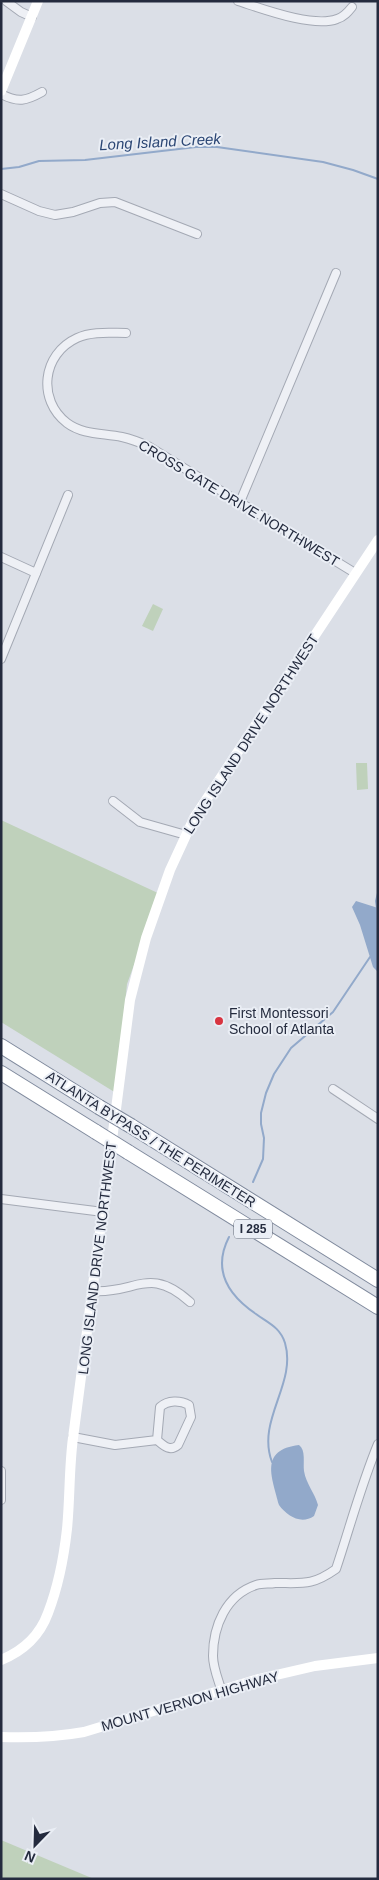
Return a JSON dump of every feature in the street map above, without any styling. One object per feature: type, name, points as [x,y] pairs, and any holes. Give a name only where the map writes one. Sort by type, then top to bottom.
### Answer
[{"type":"highway","name":"ATLANTA BYPASS / THE PERIMETER","points":[[1,1046],[378,1280]]},
{"type":"highway","name":"ATLANTA BYPASS / THE PERIMETER","points":[[1,1074],[378,1307]]},
{"type":"street","points":[[6,1],[21,12],[32,17]]},
{"type":"street","points":[[38,1],[1,93],[11,99],[28,100],[42,92]]},
{"type":"street","points":[[238,1],[286,16],[309,20],[332,21],[343,16],[352,7]]},
{"type":"street","points":[[1,194],[39,211],[55,215],[73,212],[100,203],[115,202],[197,234]]},
{"type":"street","points":[[240,502],[336,273]]},
{"type":"street","name":"CROSS GATE DRIVE NORTHWEST","points":[[126,333],[85,335],[71,341],[60,350],[50,364],[46,380],[48,396],[54,410],[66,422],[81,431],[123,437],[148,446],[355,573]]},
{"type":"street","points":[[1,659],[68,495]]},
{"type":"street","name":"LONG ISLAND DRIVE NORTHWEST","points":[[1,1660],[15,1653],[34,1637],[48,1613],[60,1571],[67,1530],[73,1437],[102,1212],[135,977],[146,938],[164,888],[194,818],[378,540]]},
{"type":"street","points":[[1,557],[36,573]]},
{"type":"street","points":[[113,801],[140,822],[186,835]]},
{"type":"street","points":[[333,1089],[378,1119]]},
{"type":"street","points":[[1,1199],[102,1212]]},
{"type":"street","points":[[93,1292],[108,1292],[145,1282],[160,1284],[177,1290],[190,1302]]},
{"type":"street","points":[[73,1437],[115,1445],[157,1440],[166,1448],[175,1448],[192,1417],[189,1406],[182,1402],[172,1402],[160,1407],[157,1440]]},
{"type":"street","points":[[221,1689],[213,1656],[218,1624],[230,1602],[237,1595],[256,1585],[304,1584],[316,1581],[336,1569],[352,1525],[363,1482],[378,1444]]},
{"type":"street","points":[[1,1471],[1,1500]]},
{"type":"street","name":"MOUNT VERNON HIGHWAY","points":[[1,1737],[48,1737],[84,1732],[138,1717],[221,1689],[315,1666],[378,1658]]},
{"type":"green space","points":[[153,604],[163,609],[153,631],[142,626]]},
{"type":"green space","points":[[356,763],[367,763],[368,789],[357,790]]},
{"type":"green space","points":[[1,820],[160,894],[127,984],[116,1093],[1,1022]]},
{"type":"green space","points":[[1,1840],[94,1879],[1,1879]]},
{"type":"water","points":[[356,901],[378,908],[378,972],[373,967],[360,925],[352,907]]},
{"type":"water","points":[[299,1445],[303,1453],[305,1476],[318,1505],[314,1516],[304,1520],[290,1516],[279,1505],[271,1466],[273,1459],[278,1453],[286,1448]]},
{"type":"waterway","name":"Long Island Creek","points":[[1,169],[19,167],[39,161],[85,160],[196,147],[217,147],[323,162],[378,179]]},
{"type":"waterway","points":[[377,908],[378,893]]},
{"type":"waterway","points":[[253,1182],[263,1159],[264,1138],[261,1113],[266,1093],[274,1074],[291,1048],[333,1012],[370,957]]},
{"type":"waterway","points":[[229,1237],[222,1260],[226,1281],[231,1290],[246,1307],[277,1329],[285,1343],[286,1373],[269,1431],[268,1447],[272,1462]]},
{"type":"place","name":"First Montessori School of Atlanta","points":[[219,1021]]}]
